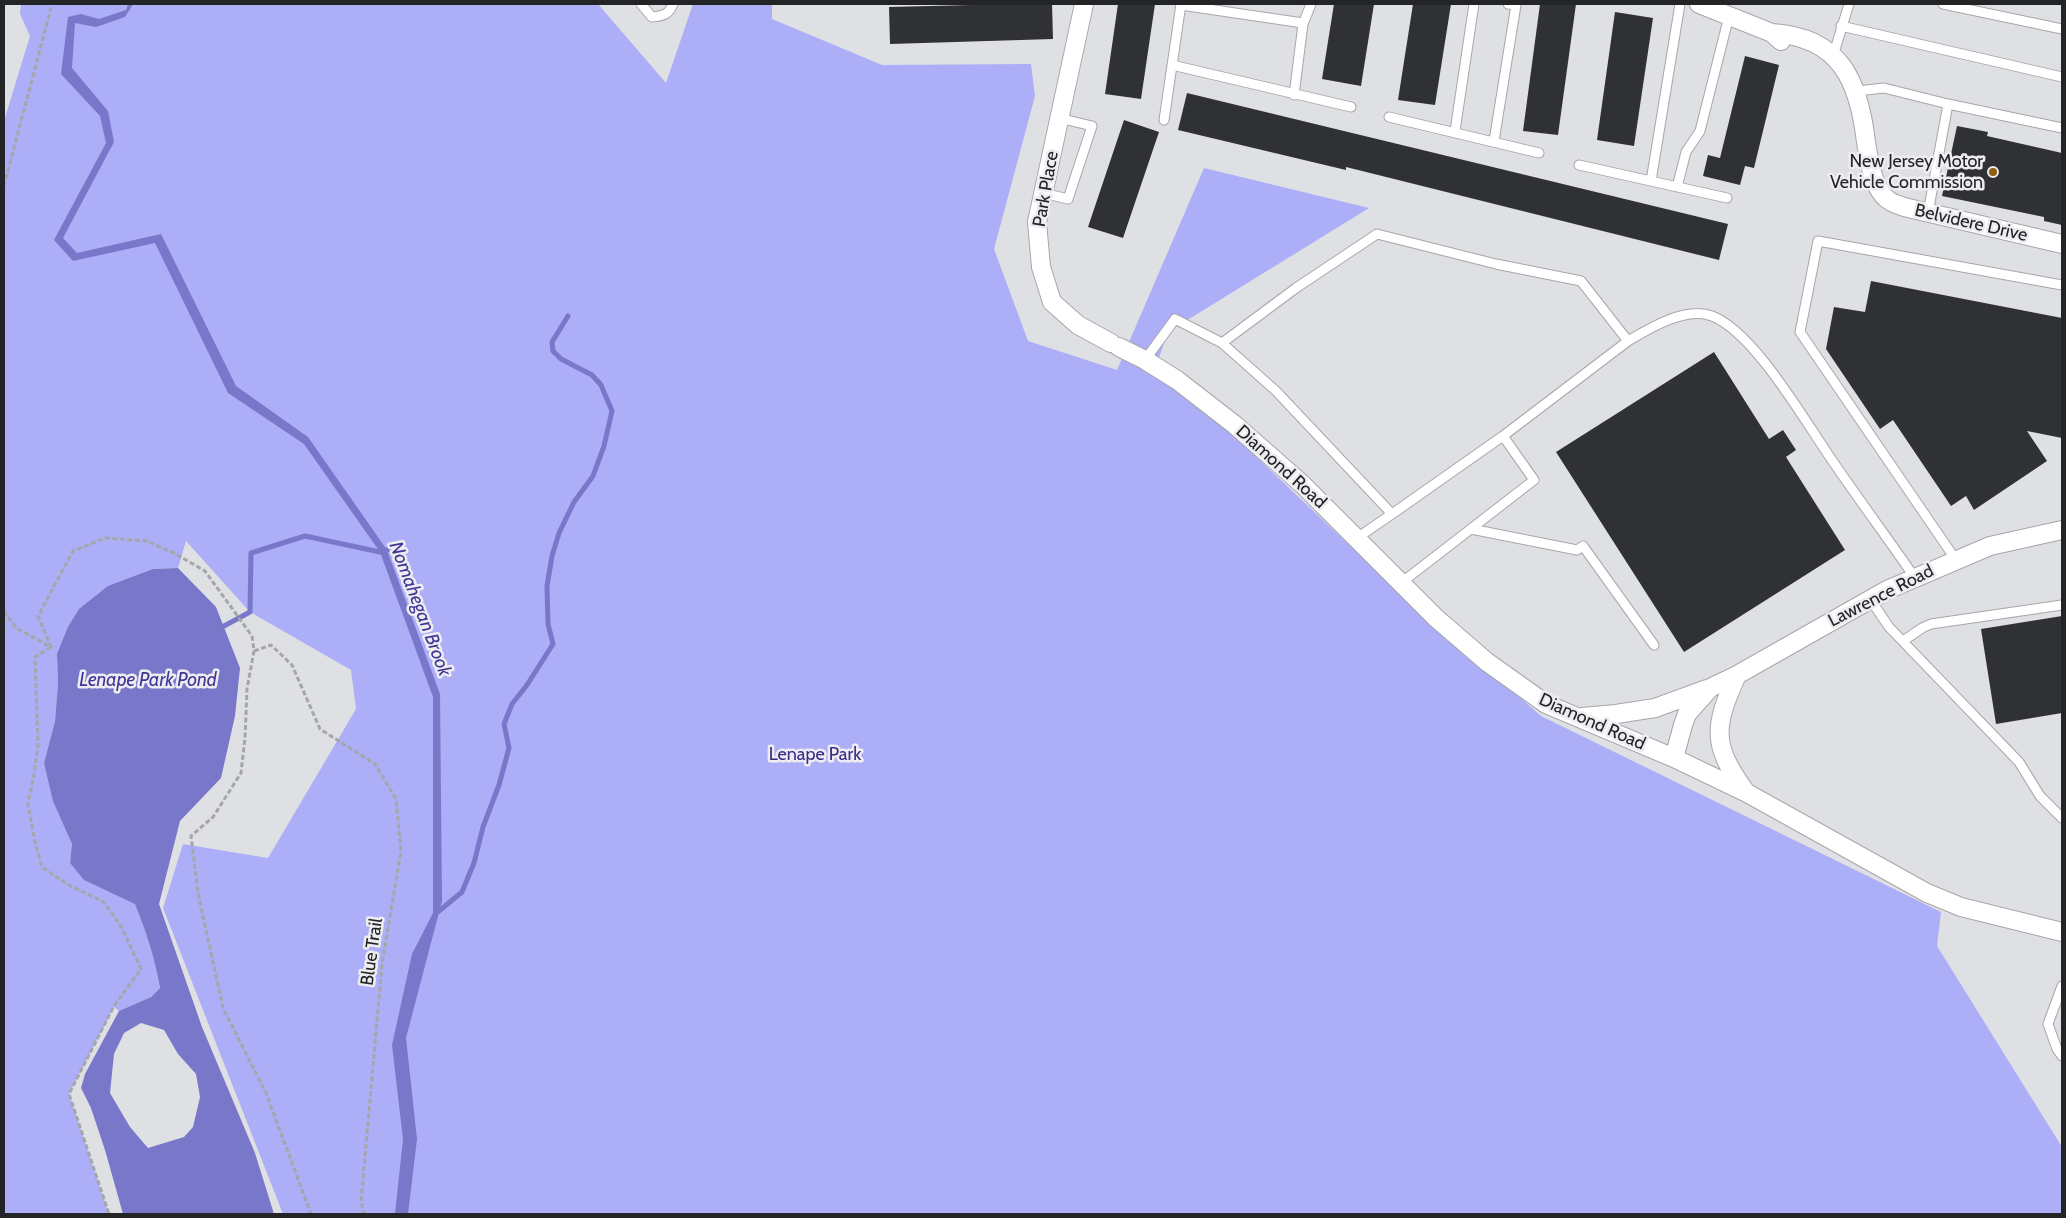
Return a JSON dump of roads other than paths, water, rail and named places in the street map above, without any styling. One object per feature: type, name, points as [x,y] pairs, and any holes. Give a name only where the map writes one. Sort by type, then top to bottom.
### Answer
[{"type":"street","name":"Park Place","points":[[1084,4],[1037,222],[1041,267],[1052,302],[1078,325],[1115,345]]},
{"type":"street","points":[[1707,5],[1729,16]]},
{"type":"street","name":"Belvidere Drive","points":[[1729,16],[1772,33],[1790,34],[1819,46],[1833,56],[1843,67],[1857,91],[1863,114],[1869,164],[1875,181],[1886,199],[1904,208],[2062,244]]},
{"type":"street","name":"Diamond Road","points":[[1115,345],[1145,360],[1177,380],[1235,425],[1302,484],[1436,618],[1487,662],[1546,704],[1674,758],[1747,793],[1927,893],[1961,908],[2062,932]]},
{"type":"street","name":"Lawrence Road","points":[[1578,717],[1655,708],[1710,688],[1737,675],[1870,599],[1915,578],[1990,546],[2062,530]]},
{"type":"street","points":[[1737,675],[1723,705],[1719,722],[1719,740],[1732,773],[1747,793]]},
{"type":"street","name":"Lawrence Road","points":[[1674,758],[1682,724],[1687,714],[1710,688]]},
{"type":"lane","points":[[641,4],[652,17],[663,16],[670,12],[674,4]]},
{"type":"lane","points":[[1294,95],[1293,90],[1303,23],[1311,4]]},
{"type":"lane","points":[[1455,131],[1474,4]]},
{"type":"lane","points":[[1494,141],[1516,5],[1508,4]]},
{"type":"lane","points":[[1651,181],[1680,4]]},
{"type":"lane","points":[[1833,56],[1849,4]]},
{"type":"lane","points":[[1943,4],[2062,30]]},
{"type":"lane","points":[[1164,120],[1181,5],[1303,23]]},
{"type":"lane","points":[[1677,187],[1686,152],[1700,131],[1729,16]]},
{"type":"lane","points":[[1841,26],[2062,77]]},
{"type":"lane","points":[[1172,65],[1351,108]]},
{"type":"lane","points":[[1857,91],[1884,88],[1948,104],[2062,128]]},
{"type":"lane","points":[[1928,213],[1948,104]]},
{"type":"lane","points":[[1389,117],[1539,152]]},
{"type":"lane","points":[[1043,193],[1068,199],[1092,126],[1059,118]]},
{"type":"lane","points":[[1579,165],[1727,198]]},
{"type":"lane","points":[[1222,342],[1296,288],[1377,234],[1496,264],[1581,281],[1628,341]]},
{"type":"lane","points":[[1956,560],[1800,332],[1818,241],[2062,285]]},
{"type":"lane","points":[[1357,538],[1503,436],[1628,341],[1654,326],[1684,314],[1711,315],[1734,328],[1765,363],[1915,578]]},
{"type":"lane","points":[[1145,360],[1175,319],[1222,342],[1276,391],[1392,514]]},
{"type":"lane","points":[[1401,583],[1534,480],[1503,436]]},
{"type":"lane","points":[[1471,529],[1577,550],[1583,546],[1654,645]]},
{"type":"lane","points":[[1870,599],[1889,627],[2019,762],[2040,796],[2062,818]]},
{"type":"lane","points":[[1903,642],[1922,628],[1931,624],[2062,605]]},
{"type":"lane","points":[[2062,986],[2048,1024],[2057,1049],[2062,1056]]},
{"type":"water","points":[[128,4],[133,4],[125,17],[96,27],[75,23],[72,68],[108,111],[114,142],[63,238],[77,253],[161,234],[236,386],[308,437],[387,550],[440,694],[442,901],[406,1038],[417,1139],[408,1214],[395,1214],[403,1139],[392,1045],[412,954],[433,913],[433,697],[380,552],[304,444],[228,393],[155,243],[73,261],[54,240],[106,143],[100,116],[61,74],[68,17],[81,14],[99,19],[126,10]]},
{"type":"water","name":"Lenape Park Pond","points":[[178,568],[216,607],[240,668],[235,716],[221,778],[180,821],[159,904],[202,1027],[255,1153],[274,1214],[123,1214],[91,1108],[81,1088],[85,1074],[119,1011],[151,997],[160,988],[150,945],[135,904],[84,880],[70,863],[72,844],[53,801],[44,763],[55,721],[58,683],[57,654],[68,627],[79,609],[108,586],[153,569]],"holes":[[[141,1023],[164,1030],[178,1054],[196,1074],[200,1097],[193,1127],[184,1137],[148,1148],[130,1127],[110,1093],[114,1054],[124,1033]]]},
{"type":"waterway","points":[[439,911],[462,892],[474,863],[483,827],[499,785],[509,748],[504,724],[512,704],[527,685],[553,644],[548,624],[547,586],[552,556],[559,533],[574,502],[593,476],[604,446],[612,411],[601,385],[592,375],[561,359],[553,351],[552,342],[568,316]]},
{"type":"waterway","name":"Nomahegan Brook","points":[[224,626],[250,612],[251,553],[305,536],[380,552],[387,550]]},
{"type":"place","name":"New Jersey Motor Vehicle Commission","points":[[1993,172]]},
{"type":"park label","name":"Lenape Park","points":[[815,755]]}]
